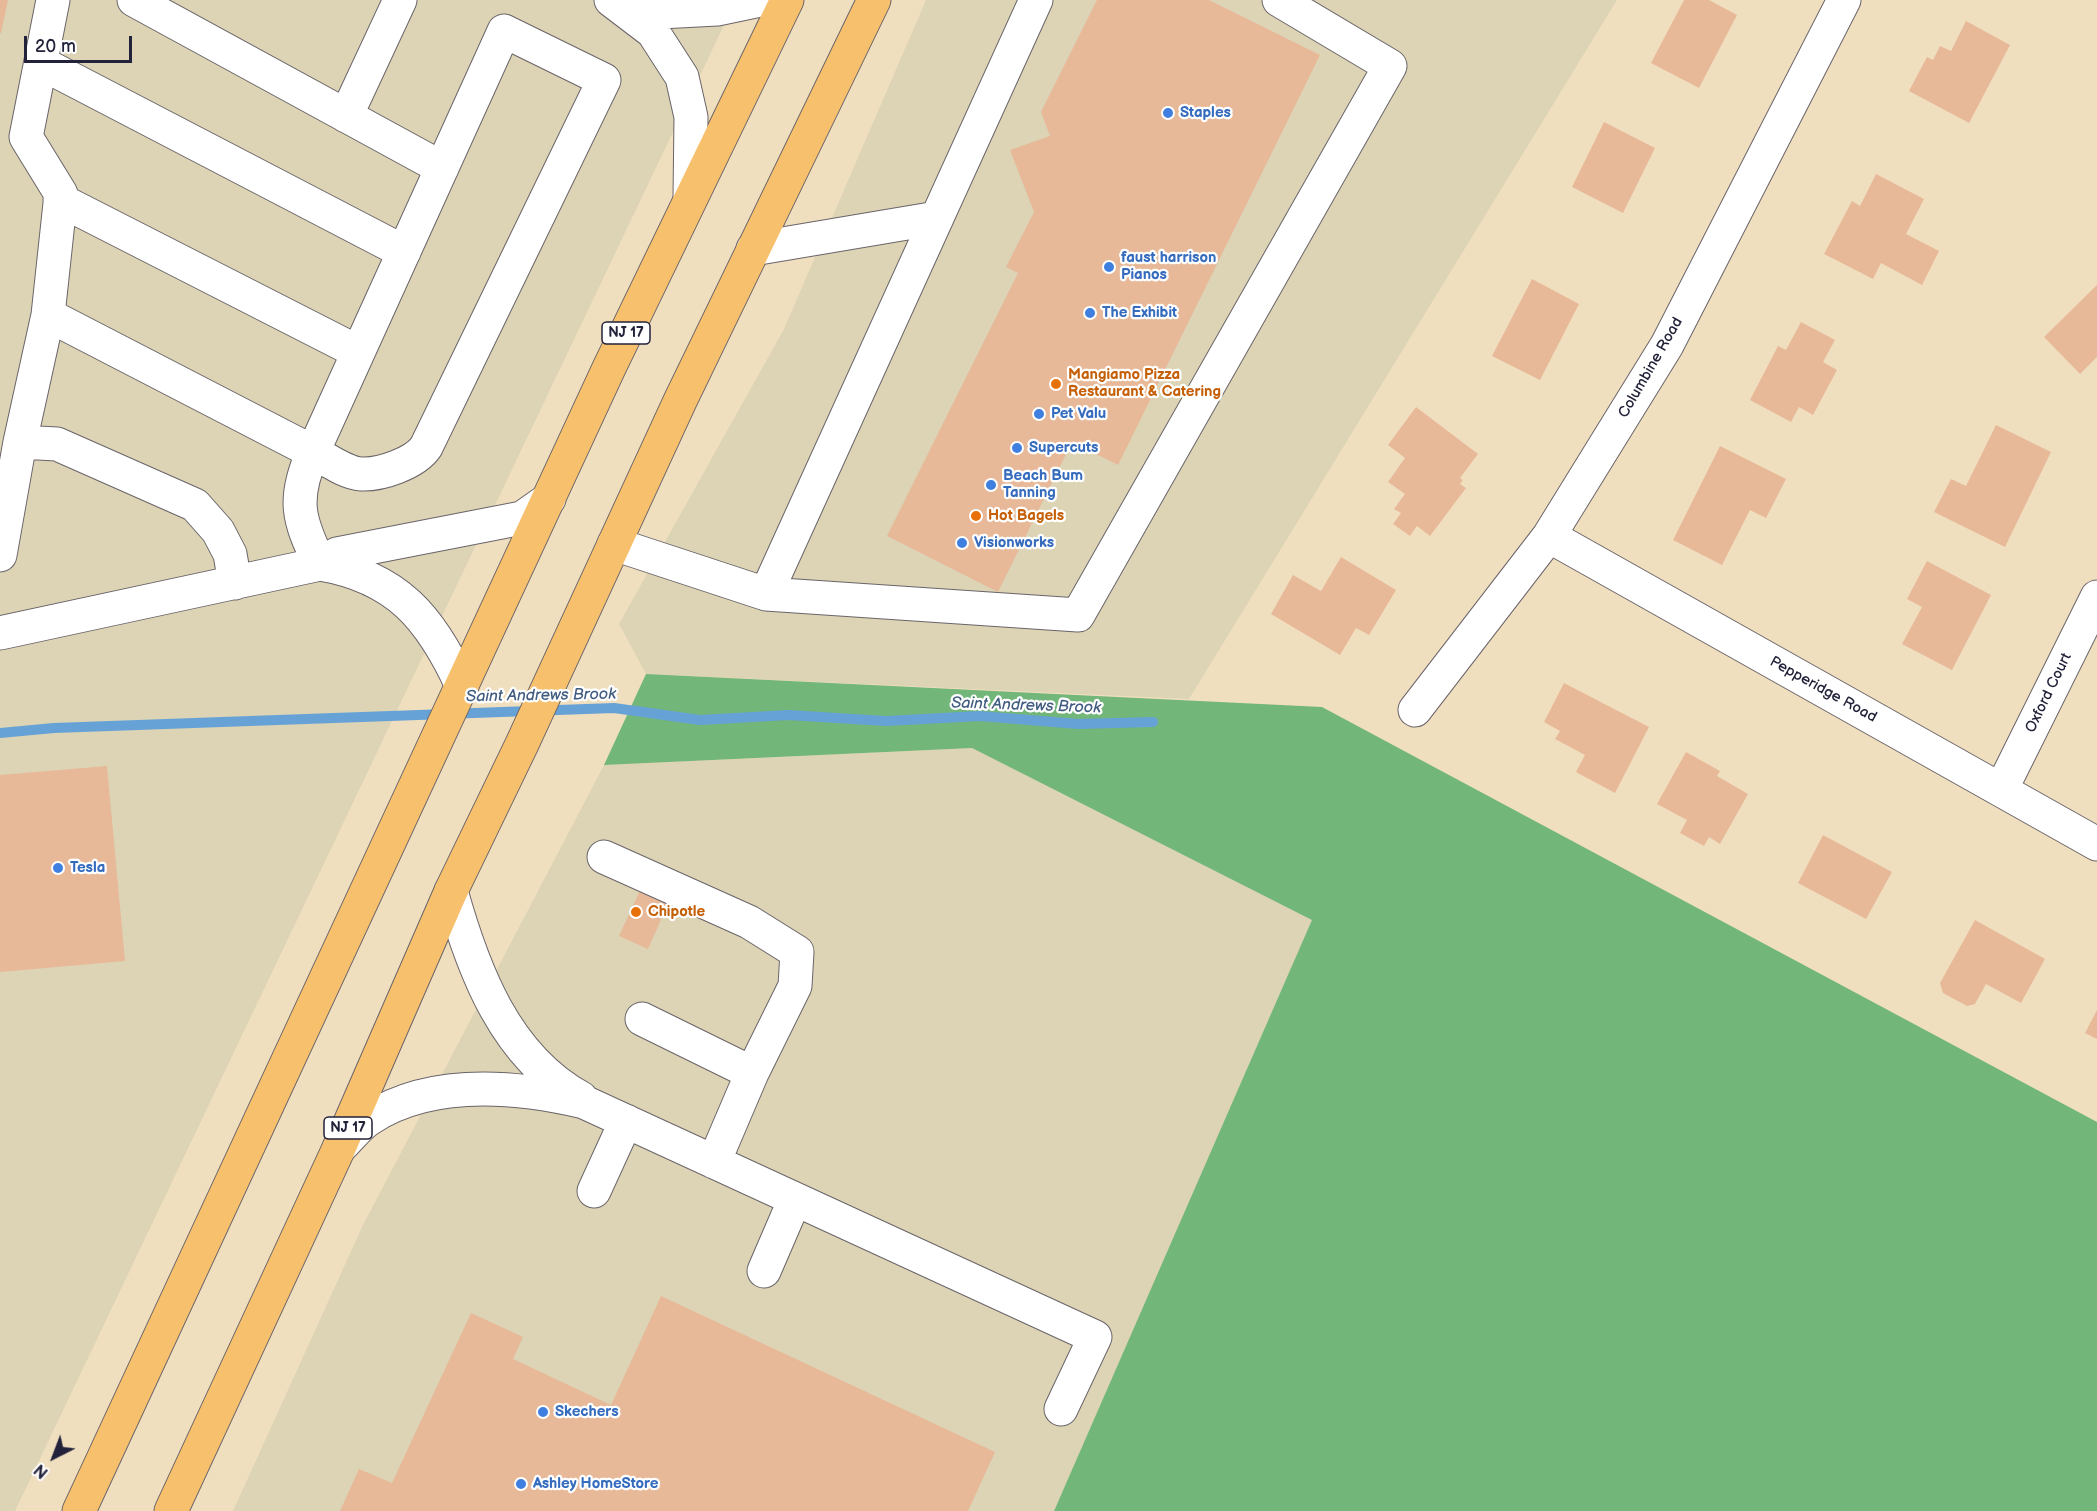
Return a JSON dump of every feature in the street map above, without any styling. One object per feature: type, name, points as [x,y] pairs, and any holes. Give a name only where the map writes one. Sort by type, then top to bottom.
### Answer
[{"type":"highway","name":"NJ 17","points":[[79,1511],[690,197],[787,0]]},
{"type":"highway","name":"NJ 17","points":[[171,1511],[339,1148],[452,891],[753,249],[874,0]]},
{"type":"street","points":[[0,555],[20,442],[48,315],[61,194],[53,177],[26,137],[53,0]]},
{"type":"street","points":[[134,0],[442,168]]},
{"type":"street","points":[[611,0],[653,32],[682,77],[691,117],[690,197]]},
{"type":"street","points":[[617,0],[660,12],[717,9],[760,0]]},
{"type":"street","points":[[766,594],[1036,0]]},
{"type":"street","points":[[614,544],[766,594],[1078,615],[1390,66],[1280,0]]},
{"type":"street","name":"Columbine Road","points":[[1415,710],[1549,536],[1667,345],[1844,0]]},
{"type":"street","points":[[346,116],[389,4]]},
{"type":"street","points":[[48,315],[309,461],[362,474],[400,466],[419,456],[604,80],[504,31],[309,461],[299,488],[298,508],[307,540],[320,564],[361,574],[403,599],[424,618],[466,678]]},
{"type":"street","points":[[41,63],[404,252]]},
{"type":"street","points":[[60,200],[358,352]]},
{"type":"street","points":[[753,249],[937,218]]},
{"type":"street","points":[[20,442],[57,444],[195,505],[218,531],[230,554],[235,583]]},
{"type":"street","points":[[0,633],[320,564],[337,554],[522,518],[549,499]]},
{"type":"street","name":"Pepperidge Road","points":[[1549,536],[2097,844]]},
{"type":"street","name":"Oxford Court","points":[[2001,790],[2097,597]]},
{"type":"street","points":[[604,856],[750,922],[797,952],[795,986],[752,1073],[714,1162]]},
{"type":"street","points":[[452,891],[467,947],[487,993],[509,1030],[532,1058],[555,1080],[614,1116]]},
{"type":"street","points":[[642,1019],[752,1073]]},
{"type":"street","points":[[339,1148],[369,1119],[408,1101],[449,1091],[489,1089],[526,1091],[584,1102],[1095,1337],[1061,1410]]},
{"type":"street","points":[[594,1191],[614,1116]]},
{"type":"street","points":[[764,1271],[795,1199]]},
{"type":"shaded area","points":[[0,0],[736,0],[15,1511],[0,1511]]},
{"type":"shaded area","points":[[926,0],[1617,0],[1189,699],[646,674],[619,624],[784,329]]},
{"type":"shaded area","points":[[972,748],[1313,920],[1054,1511],[233,1511],[362,1227],[604,765]]},
{"type":"green space","points":[[646,674],[1322,707],[2097,1122],[2097,1511],[1054,1511],[1312,920],[972,748],[604,765]]},
{"type":"building","points":[[0,0],[8,0],[1,33],[0,33]]},
{"type":"building","points":[[1097,0],[1209,0],[1320,55],[1118,465],[1072,442],[998,592],[887,536],[1018,273],[1006,267],[1034,212],[1010,150],[1050,136],[1041,112]]},
{"type":"building","points":[[1684,0],[1709,0],[1737,15],[1699,88],[1651,63]]},
{"type":"building","points":[[1966,21],[2010,45],[1969,123],[1909,91],[1927,57],[1933,60],[1940,46],[1951,51]]},
{"type":"building","points":[[1604,122],[1655,148],[1623,213],[1572,187]]},
{"type":"building","points":[[1876,174],[1924,199],[1906,234],[1939,251],[1922,285],[1881,263],[1873,279],[1824,254],[1852,201],[1860,206]]},
{"type":"building","points":[[1532,279],[1579,304],[1540,380],[1492,356]]},
{"type":"building","points":[[2097,285],[2097,357],[2080,374],[2044,337]]},
{"type":"building","points":[[1801,322],[1835,340],[1823,362],[1837,370],[1813,415],[1799,407],[1791,422],[1750,400],[1778,346],[1786,350]]},
{"type":"building","points":[[1416,407],[1478,454],[1460,478],[1463,480],[1460,484],[1466,488],[1430,536],[1417,526],[1410,536],[1393,524],[1401,513],[1394,509],[1405,494],[1388,482],[1405,458],[1388,445]]},
{"type":"building","points":[[1996,425],[2051,452],[2005,547],[1934,512],[1951,479],[1966,486]]},
{"type":"building","points":[[1720,446],[1786,479],[1766,518],[1750,510],[1722,565],[1673,540]]},
{"type":"building","points":[[1341,557],[1396,590],[1369,635],[1356,628],[1340,655],[1271,614],[1293,575],[1321,591]]},
{"type":"building","points":[[1927,561],[1991,595],[1952,670],[1902,644],[1922,607],[1907,599]]},
{"type":"building","points":[[1564,683],[1649,727],[1615,793],[1576,772],[1585,755],[1555,739],[1560,731],[1544,722]]},
{"type":"building","points":[[1686,752],[1720,771],[1717,776],[1748,794],[1720,844],[1709,837],[1704,846],[1680,833],[1687,820],[1657,804]]},
{"type":"building","name":"Tesla","points":[[107,766],[125,961],[0,972],[0,775]]},
{"type":"building","points":[[1823,835],[1892,872],[1866,919],[1798,883]]},
{"type":"building","points":[[643,884],[671,897],[648,949],[619,936]]},
{"type":"building","points":[[1975,920],[2045,959],[2021,1003],[1986,984],[1975,1004],[1967,1006],[1943,993],[1940,983]]},
{"type":"building","points":[[2097,1010],[2097,1039],[2085,1033]]},
{"type":"building","points":[[661,1296],[995,1452],[968,1511],[340,1511],[359,1469],[392,1483],[471,1313],[523,1337],[513,1359],[611,1405]]},
{"type":"waterway","name":"Saint Andrews Brook","points":[[0,733],[54,728],[614,708],[700,720],[788,715],[886,721],[980,716],[1078,724],[1153,722]]},
{"type":"place","name":"Staples","points":[[1168,113]]},
{"type":"place","name":"faust harrison Pianos","points":[[1109,267]]},
{"type":"place","name":"The Exhibit","points":[[1090,313]]},
{"type":"place","name":"Mangiamo Pizza Restaurant & Catering","points":[[1056,384]]},
{"type":"place","name":"Pet Valu","points":[[1039,414]]},
{"type":"place","name":"Supercuts","points":[[1017,448]]},
{"type":"place","name":"Beach Bum Tanning","points":[[991,485]]},
{"type":"place","name":"Hot Bagels","points":[[976,516]]},
{"type":"place","name":"Visionworks","points":[[962,543]]},
{"type":"place","name":"Tesla","points":[[58,868]]},
{"type":"place","name":"Chipotle","points":[[636,912]]},
{"type":"place","name":"Skechers","points":[[543,1412]]},
{"type":"place","name":"Ashley HomeStore","points":[[521,1484]]}]
